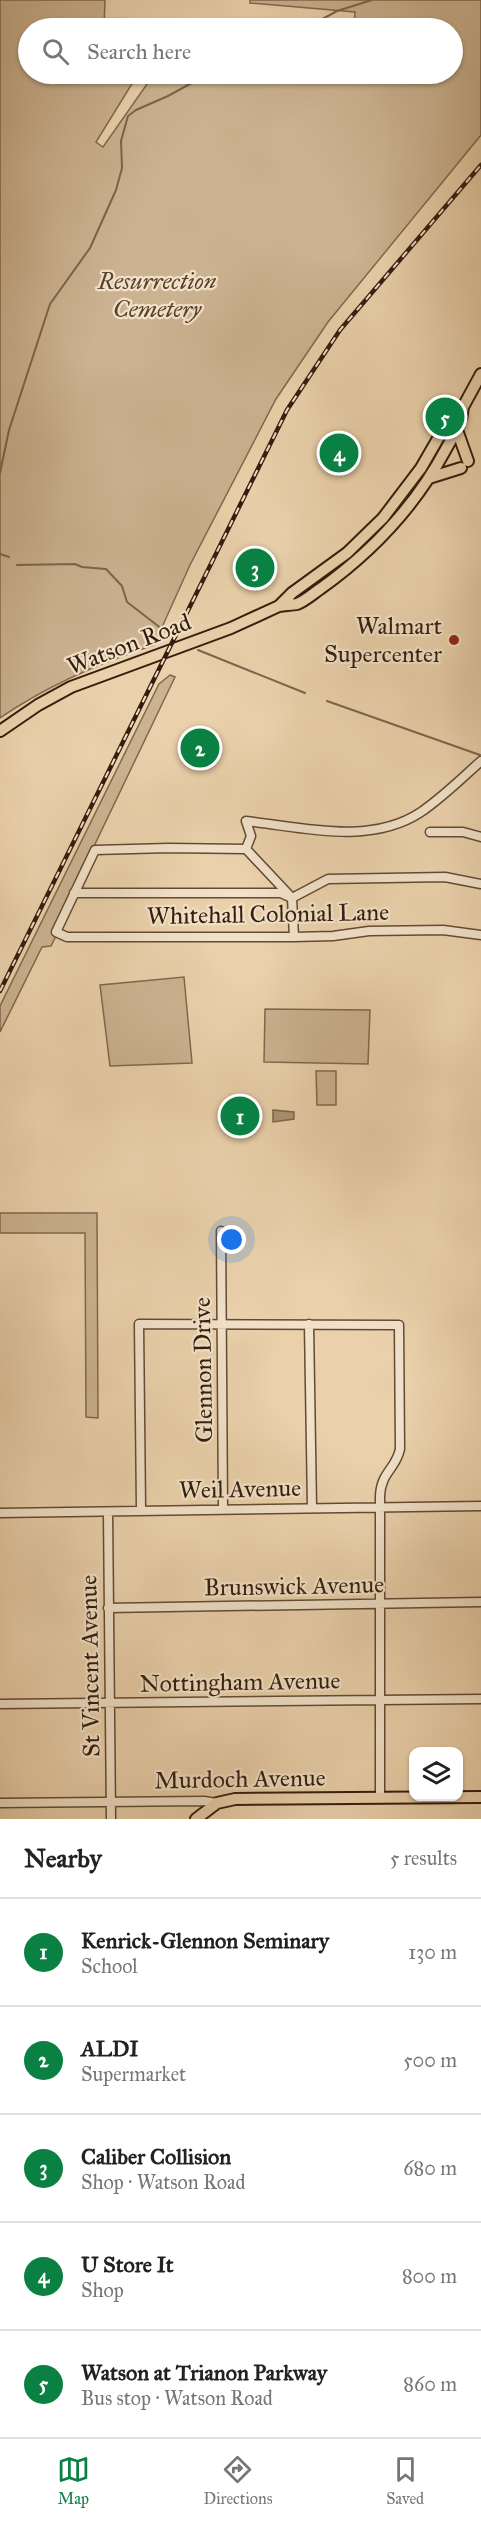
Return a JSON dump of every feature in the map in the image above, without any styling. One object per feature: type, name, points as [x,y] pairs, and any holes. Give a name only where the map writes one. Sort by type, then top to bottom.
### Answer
[{"type":"main road","name":"Watson Road","points":[[279,606],[292,593],[333,565],[372,531],[405,492],[451,417],[463,407],[481,374]]},
{"type":"main road","name":"Watson Road","points":[[0,731],[38,705],[71,687],[231,628],[279,606],[297,603],[353,564],[387,531],[428,478],[462,420],[463,407]]},
{"type":"main road","points":[[428,478],[465,464],[457,430]]},
{"type":"main road","name":"Murdoch Avenue","points":[[217,1803],[235,1799],[481,1797]]},
{"type":"main road","points":[[196,1819],[217,1803]]},
{"type":"street","points":[[246,849],[251,836],[246,821],[341,832],[389,827],[420,813],[480,764]]},
{"type":"street","points":[[430,832],[463,832],[481,837]]},
{"type":"street","points":[[292,898],[281,893],[74,893],[95,850],[246,849],[292,898],[294,937]]},
{"type":"street","points":[[292,898],[328,879],[445,877],[481,884]]},
{"type":"street","name":"Whitehall Colonial Lane","points":[[74,893],[56,932],[67,937],[294,937],[333,936],[369,931],[443,930],[481,935]]},
{"type":"street","name":"Glennon Drive","points":[[221,1232],[223,1509]]},
{"type":"street","points":[[141,1509],[139,1324],[399,1325],[399,1449],[397,1460],[382,1480],[381,1798]]},
{"type":"street","points":[[309,1324],[312,1508]]},
{"type":"street","name":"Weil Avenue","points":[[0,1513],[108,1512],[141,1509],[481,1506]]},
{"type":"street","name":"St Vincent Avenue","points":[[108,1512],[111,1819]]},
{"type":"street","name":"Brunswick Avenue","points":[[108,1608],[481,1602]]},
{"type":"street","name":"Nottingham Avenue","points":[[0,1704],[481,1699]]},
{"type":"street","name":"Murdoch Avenue","points":[[0,1803],[204,1801],[217,1803]]},
{"type":"green space","name":"Resurrection Cemetery","points":[[0,0],[105,0],[104,18],[18,18],[18,84],[132,84],[96,142],[103,147],[147,84],[463,84],[463,18],[355,18],[355,12],[250,3],[250,0],[481,0],[481,135],[328,322],[276,399],[190,565],[154,645],[74,676],[0,718]]},
{"type":"green space","points":[[170,675],[175,677],[52,934],[56,936],[51,946],[42,947],[0,1032],[0,1006],[159,684]]},
{"type":"green space","points":[[184,977],[192,1063],[110,1066],[100,985]]},
{"type":"green space","points":[[265,1009],[370,1010],[368,1064],[264,1062]]},
{"type":"green space","points":[[316,1071],[336,1071],[336,1105],[317,1105]]},
{"type":"green space","points":[[0,1213],[97,1213],[98,1418],[86,1417],[85,1233],[0,1233]]},
{"type":"shaded area","points":[[273,1110],[294,1112],[294,1119],[273,1122]]},
{"type":"waterway","points":[[324,18],[337,11],[372,0]]},
{"type":"waterway","points":[[0,473],[9,430],[50,304],[90,248],[116,190],[122,168],[121,141],[128,116],[190,84]]},
{"type":"waterway","points":[[0,554],[9,557]]},
{"type":"waterway","points":[[17,565],[75,564],[82,567],[106,569],[122,586],[127,602],[171,636]]},
{"type":"waterway","points":[[198,650],[305,693]]},
{"type":"waterway","points":[[327,701],[480,755]]},
{"type":"railway","points":[[0,991],[287,410],[340,330],[481,165]]},
{"type":"place","name":"Watson at Trianon Parkway","points":[[445,417]]},
{"type":"place","name":"U Store It","points":[[339,453]]},
{"type":"place","name":"Caliber Collision","points":[[255,568]]},
{"type":"place","name":"Walmart Supercenter","points":[[454,640]]},
{"type":"place","name":"ALDI","points":[[200,748]]},
{"type":"place","name":"Kenrick-Glennon Seminary","points":[[240,1116]]}]
